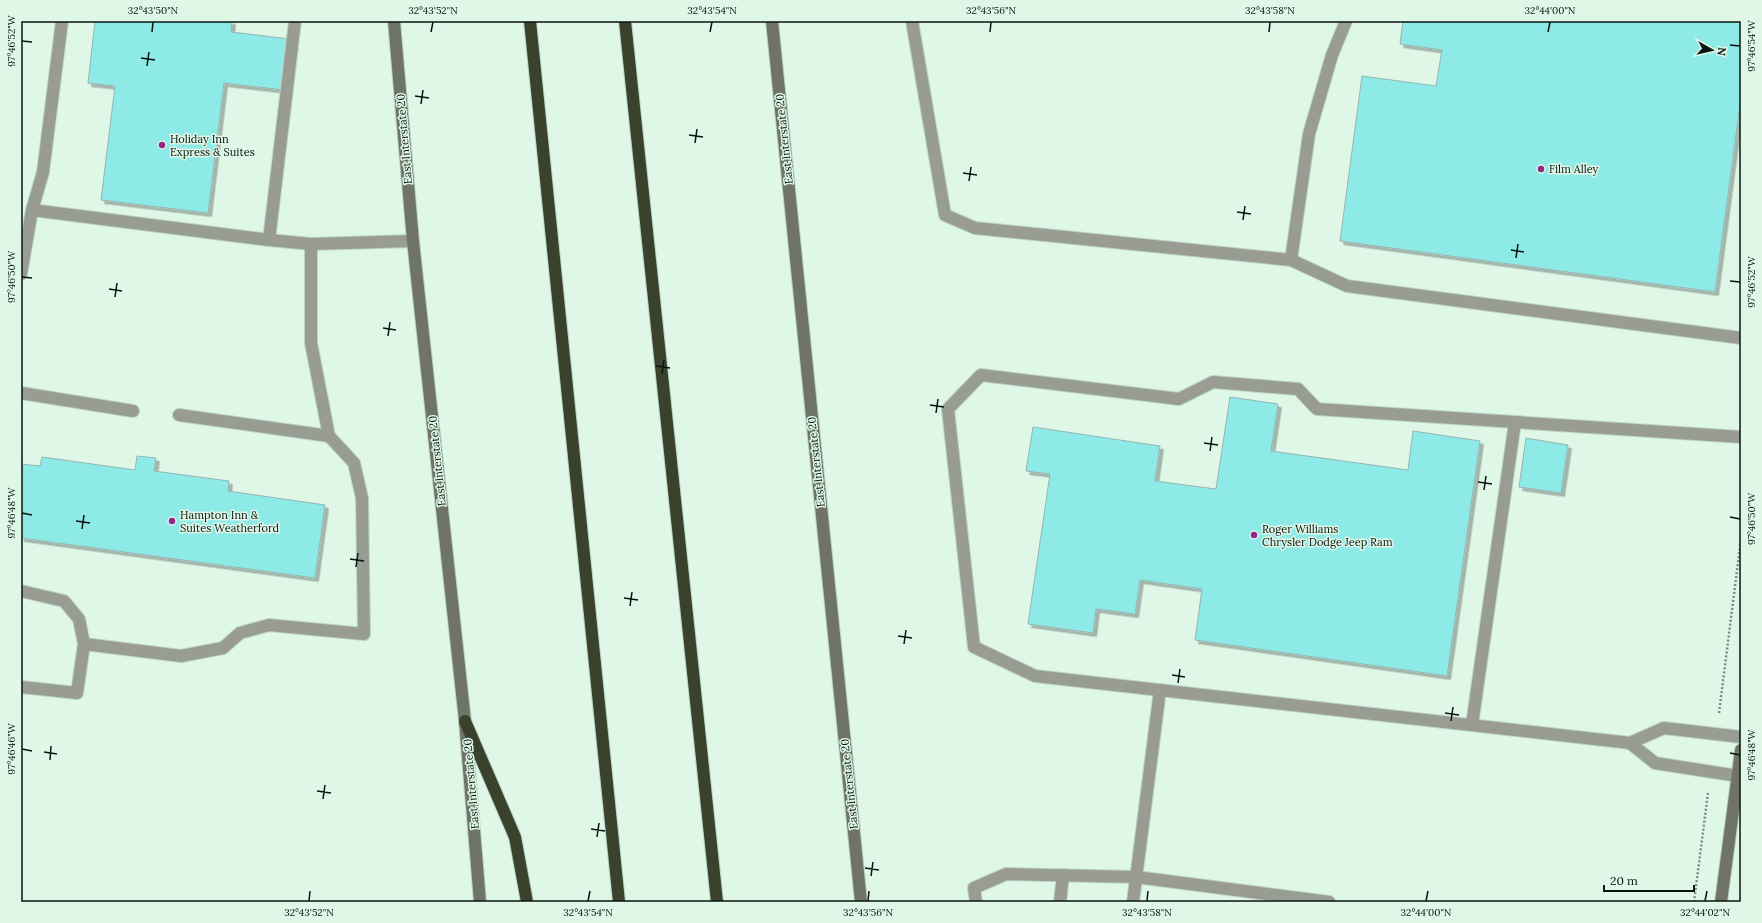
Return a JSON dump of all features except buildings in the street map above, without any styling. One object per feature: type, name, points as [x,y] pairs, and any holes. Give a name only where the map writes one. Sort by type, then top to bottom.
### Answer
[{"type":"highway","points":[[530,21],[619,902]]},
{"type":"highway","points":[[625,21],[717,902]]},
{"type":"highway","points":[[466,721],[516,837],[527,902]]},
{"type":"main road","name":"East Interstate 20","points":[[394,21],[413,241],[466,721],[480,902]]},
{"type":"main road","name":"East Interstate 20","points":[[772,21],[861,902]]},
{"type":"main road","points":[[1721,902],[1741,750]]},
{"type":"lane","points":[[21,274],[32,210],[43,172],[62,21]]},
{"type":"lane","points":[[269,240],[295,21]]},
{"type":"lane","points":[[912,21],[945,214],[975,228],[1291,260],[1348,286],[1741,338]]},
{"type":"lane","points":[[1291,260],[1310,134],[1332,55],[1346,21]]},
{"type":"lane","points":[[32,210],[311,244],[413,241]]},
{"type":"lane","points":[[84,644],[181,656],[223,648],[240,633],[269,625],[364,634],[362,498],[354,463],[328,436],[311,343],[311,244]]},
{"type":"lane","points":[[1741,437],[1317,409],[1298,389],[1213,382],[1179,399],[980,376],[948,409],[974,647],[1035,676],[1630,743],[1664,728],[1741,737]]},
{"type":"lane","points":[[21,394],[133,410]]},
{"type":"lane","points":[[179,415],[328,436]]},
{"type":"lane","points":[[1472,725],[1515,422]]},
{"type":"lane","points":[[21,591],[64,602],[79,619],[84,644],[77,693],[21,687]]},
{"type":"lane","points":[[1133,902],[1160,690]]},
{"type":"lane","points":[[1630,743],[1655,763],[1738,776]]},
{"type":"lane","points":[[976,902],[974,888],[1006,874],[1136,877],[1329,902]]},
{"type":"lane","points":[[1060,902],[1063,875]]},
{"type":"place","name":"Holiday Inn Express & Suites","points":[[162,145]]},
{"type":"place","name":"Film Alley","points":[[1541,169]]},
{"type":"place","name":"Hampton Inn & Suites Weatherford","points":[[172,521]]},
{"type":"place","name":"Roger Williams Chrysler Dodge Jeep Ram","points":[[1254,535]]}]
